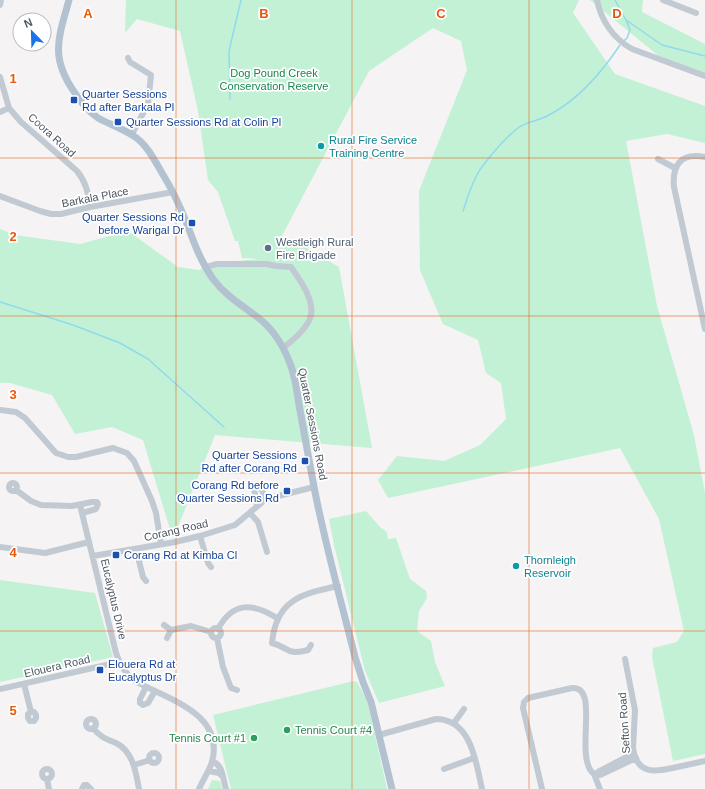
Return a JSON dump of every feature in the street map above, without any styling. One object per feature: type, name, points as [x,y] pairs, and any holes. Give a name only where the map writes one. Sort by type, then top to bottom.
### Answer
[{"type":"main road","name":"Quarter Sessions Road","points":[[69,0],[58,45],[58,57],[62,73],[82,103],[90,112],[100,119],[132,134],[148,150],[173,192],[206,267],[214,280],[224,292],[267,326],[283,348],[289,361],[294,376],[314,487],[355,657],[371,702],[392,789]]},
{"type":"street","points":[[0,5],[1,0]]},
{"type":"street","points":[[597,0],[598,6],[608,28],[623,44],[632,49],[705,76]]},
{"type":"street","points":[[663,0],[696,13]]},
{"type":"street","points":[[128,58],[130,62],[151,76],[148,104],[132,134]]},
{"type":"street","name":"Coora Road","points":[[0,76],[9,108],[22,122],[77,170],[84,179],[88,188],[90,207]]},
{"type":"street","points":[[0,112],[9,108]]},
{"type":"street","points":[[705,157],[687,157],[675,168],[673,177],[705,329]]},
{"type":"street","points":[[658,159],[675,168]]},
{"type":"street","name":"Barkala Place","points":[[0,196],[52,214],[71,212],[90,207],[173,192]]},
{"type":"street","points":[[206,267],[217,264],[267,264],[272,268],[291,267],[311,304],[311,316],[307,324],[297,336],[283,348]]},
{"type":"street","points":[[0,410],[16,412],[25,418],[56,453],[68,457],[114,448],[127,453],[134,461],[152,501],[156,513],[161,544]]},
{"type":"street","points":[[257,506],[254,488],[256,486],[260,486],[266,499]]},
{"type":"street","name":"Corang Road","points":[[93,556],[200,536],[235,525],[266,499],[314,487]]},
{"type":"street","points":[[16,490],[31,501],[41,505],[72,506],[95,501],[98,504],[96,509],[82,513]]},
{"type":"street","name":"Eucalyptus Drive","points":[[80,505],[119,662],[131,678],[191,709],[202,718],[210,733],[214,749],[212,761],[209,771],[198,789]]},
{"type":"street","points":[[250,513],[258,522],[267,552]]},
{"type":"street","points":[[200,536],[208,563],[211,567]]},
{"type":"street","points":[[0,547],[45,553],[90,542]]},
{"type":"street","points":[[136,549],[143,577],[146,581]]},
{"type":"street","points":[[312,656],[309,647],[292,652],[272,643],[272,634],[277,618],[291,602],[301,596],[338,586]]},
{"type":"street","points":[[237,690],[229,690],[217,638],[220,634],[218,629],[226,616],[231,612],[246,607],[265,611],[277,618]]},
{"type":"street","points":[[164,625],[172,630],[191,626],[199,627],[211,632],[212,637],[217,638]]},
{"type":"street","points":[[211,632],[213,629],[218,629]]},
{"type":"street","points":[[167,638],[172,630]]},
{"type":"street","name":"Sefton Road","points":[[626,659],[635,710],[633,739],[635,755],[638,763],[652,771],[657,771],[705,761]]},
{"type":"street","name":"Elouera Road","points":[[0,689],[119,662]]},
{"type":"street","points":[[24,684],[31,712]]},
{"type":"street","points":[[146,687],[140,699],[140,703],[143,705],[148,703],[155,691]]},
{"type":"street","points":[[542,789],[523,705],[526,700],[533,696],[572,688],[581,689],[584,694],[587,715],[585,754],[589,768],[595,775],[600,789]]},
{"type":"street","points":[[454,723],[464,709]]},
{"type":"street","points":[[379,735],[436,719],[454,723],[467,737],[482,789]]},
{"type":"street","points":[[93,728],[102,738],[117,744],[124,749],[134,765],[139,789]]},
{"type":"street","points":[[595,775],[598,772],[635,755]]},
{"type":"street","points":[[444,769],[474,758]]},
{"type":"street","points":[[134,765],[150,760]]},
{"type":"street","points":[[212,761],[220,765],[226,789]]},
{"type":"street","points":[[209,771],[219,773],[222,776]]},
{"type":"street","points":[[47,779],[49,789]]},
{"type":"street","points":[[82,789],[86,785],[90,786],[91,789]]},
{"type":"green space","name":"Dog Pound Creek Conservation Reserve","points":[[126,0],[579,0],[573,13],[615,74],[705,106],[705,143],[667,134],[626,141],[657,306],[694,435],[705,493],[705,754],[673,761],[652,657],[653,648],[677,642],[684,631],[659,519],[620,448],[388,498],[378,480],[397,456],[444,461],[480,445],[506,419],[501,383],[486,373],[478,340],[443,324],[420,270],[419,191],[467,70],[461,41],[433,28],[369,71],[276,247],[290,238],[339,267],[372,448],[215,435],[173,539],[143,440],[112,427],[75,434],[52,395],[10,383],[0,383],[0,229],[15,235],[80,244],[128,231],[178,267],[199,270],[208,264],[259,259],[242,258],[238,241],[235,241],[218,192],[208,180],[198,111],[180,31],[137,19],[125,33]]},
{"type":"green space","points":[[590,0],[643,0],[642,12],[705,44],[705,79],[670,65]]},
{"type":"green space","points":[[366,511],[380,527],[387,532],[388,539],[396,538],[410,579],[426,591],[427,598],[419,611],[417,631],[431,641],[435,662],[445,686],[379,703],[365,671],[329,519]]},
{"type":"green space","points":[[0,580],[95,593],[113,657],[0,682]]},
{"type":"green space","points":[[354,681],[357,682],[367,700],[387,789],[231,789],[213,715]]},
{"type":"green space","points":[[212,780],[220,781],[222,789],[208,789]]},
{"type":"waterway","points":[[230,99],[229,51],[241,0]]},
{"type":"waterway","points":[[615,0],[626,20],[662,45],[705,56]]},
{"type":"waterway","points":[[623,42],[627,38],[630,30],[626,20]]},
{"type":"waterway","points":[[463,211],[472,185],[479,172],[501,144],[513,132],[522,126],[545,117],[570,102],[597,75],[620,45]]},
{"type":"waterway","points":[[0,302],[73,325],[120,343],[148,359],[224,427]]},
{"type":"place","name":"Quarter Sessions Rd after Barkala Pl","points":[[74,100]]},
{"type":"place","name":"Quarter Sessions Rd at Colin Pl","points":[[118,122]]},
{"type":"place","name":"Rural Fire Service Training Centre","points":[[321,146]]},
{"type":"place","name":"Quarter Sessions Rd before Warigal Dr","points":[[192,223]]},
{"type":"place","name":"Westleigh Rural Fire Brigade","points":[[268,248]]},
{"type":"place","name":"Quarter Sessions Rd after Corang Rd","points":[[305,461]]},
{"type":"place","name":"Corang Rd before Quarter Sessions Rd","points":[[287,491]]},
{"type":"place","name":"Corang Rd at Kimba Cl","points":[[116,555]]},
{"type":"place","name":"Thornleigh Reservoir","points":[[516,566]]},
{"type":"place","name":"Elouera Rd at Eucalyptus Dr","points":[[100,670]]},
{"type":"place","name":"Tennis Court #4","points":[[287,730]]},
{"type":"place","name":"Tennis Court #1","points":[[254,738]]}]
